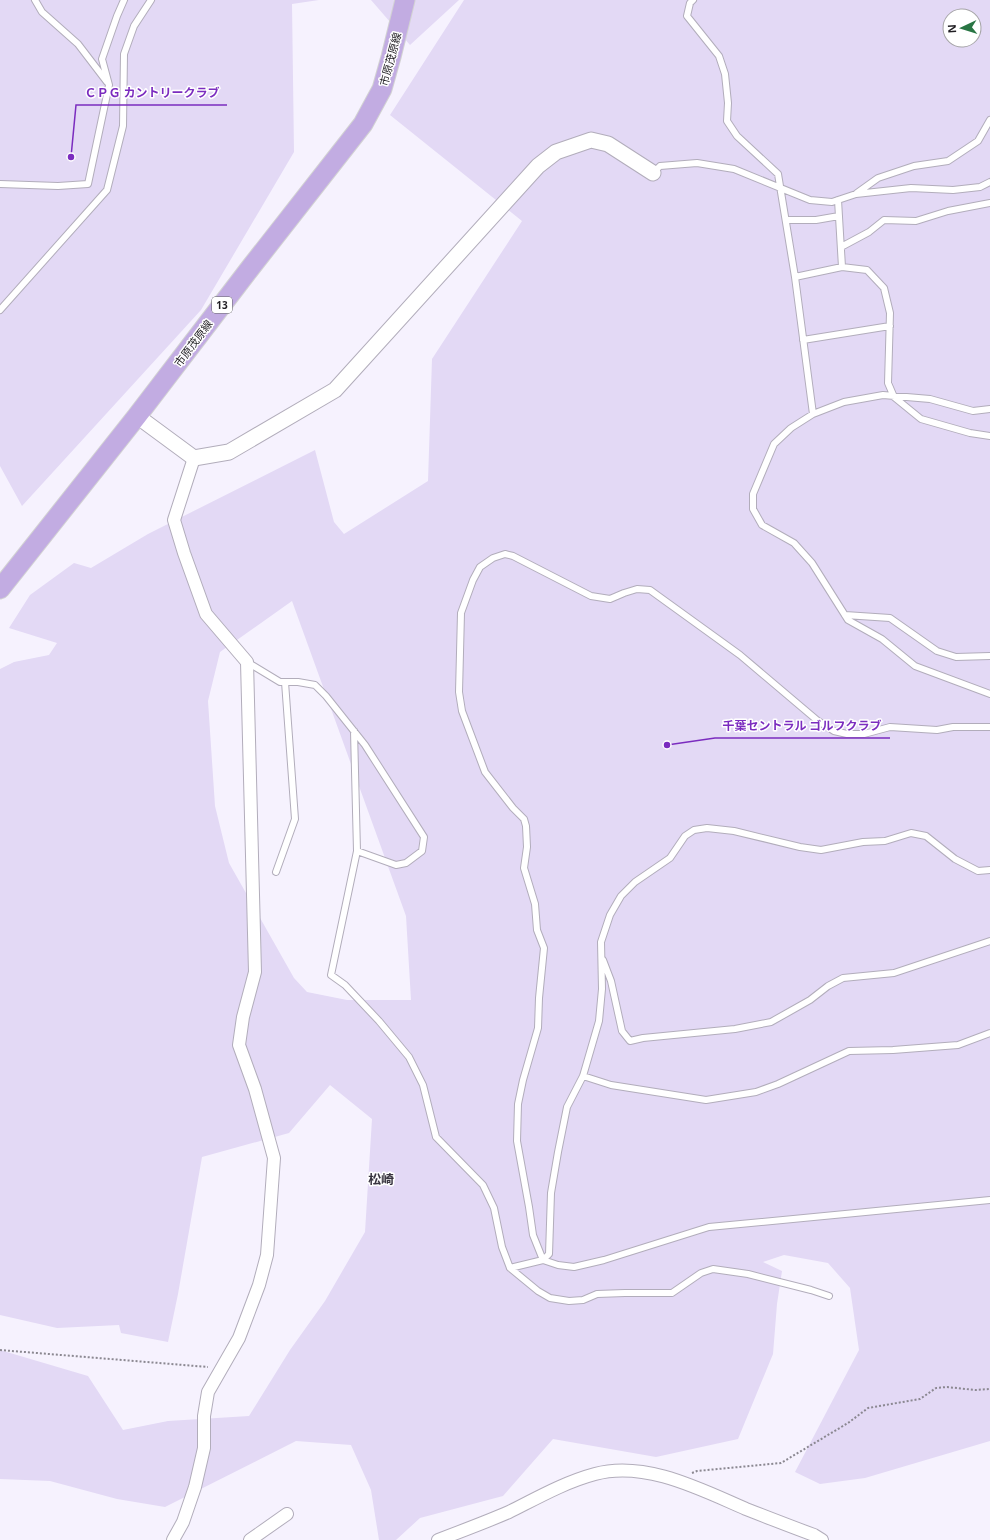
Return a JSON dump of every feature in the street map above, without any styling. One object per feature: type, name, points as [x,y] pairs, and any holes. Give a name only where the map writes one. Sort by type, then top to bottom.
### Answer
[{"type":"main road","name":"市原茂原線","points":[[0,589],[137,416],[363,124],[382,89],[405,0]]},
{"type":"street","points":[[137,416],[194,458],[229,452],[335,390],[538,166],[556,152],[591,140],[608,144],[653,173]]},
{"type":"street","points":[[173,1540],[183,1522],[204,1448],[204,1416],[208,1392],[239,1338],[259,1285],[267,1255],[274,1158],[255,1089],[239,1045],[255,972],[247,662],[206,614],[174,520],[194,458]]},
{"type":"street","points":[[438,1540],[507,1512],[558,1488],[595,1474],[620,1470],[631,1470],[677,1479],[761,1515],[814,1535],[822,1540]]},
{"type":"street","points":[[250,1540],[287,1514]]},
{"type":"lane","points":[[35,0],[42,12],[78,44],[109,85]]},
{"type":"lane","points":[[0,184],[58,186],[88,184],[109,85],[102,59],[124,0]]},
{"type":"lane","points":[[0,310],[107,190],[123,126],[124,54],[134,26],[151,0]]},
{"type":"lane","points":[[693,0],[690,3],[687,16],[719,56],[725,74],[728,103],[727,121],[737,136],[778,174],[795,277],[813,414]]},
{"type":"lane","points":[[856,194],[878,178],[914,166],[948,161],[978,141],[990,120]]},
{"type":"lane","points":[[653,173],[660,166],[697,163],[734,169],[810,200],[832,202],[856,194],[911,188],[953,190],[980,187],[990,182]]},
{"type":"lane","points":[[838,200],[842,267]]},
{"type":"lane","points":[[841,247],[869,232],[884,220],[916,221],[948,211],[990,203]]},
{"type":"lane","points":[[786,220],[816,220],[839,216]]},
{"type":"lane","points":[[795,277],[842,267],[866,270],[884,288],[890,313],[888,383],[894,397],[921,420],[970,433],[990,436]]},
{"type":"lane","points":[[804,340],[890,326]]},
{"type":"lane","points":[[990,410],[973,411],[930,400],[883,396],[850,401],[813,414],[791,428],[774,444],[753,494],[753,509],[762,525],[794,543],[799,548],[812,564],[848,620],[882,639],[915,666],[990,694]]},
{"type":"lane","points":[[990,727],[953,726],[937,730],[890,727],[864,734],[847,734],[834,731],[818,721],[740,655],[650,590],[637,589],[610,599],[591,596],[513,556],[505,554],[492,558],[480,567],[473,580],[461,614],[459,692],[462,711],[485,772],[513,808],[524,819],[526,826],[527,847],[524,868],[535,904],[537,930],[544,948],[539,998],[538,1028],[523,1080],[518,1104],[517,1141],[533,1235],[543,1260],[558,1265],[574,1267],[604,1260],[710,1228],[990,1200]]},
{"type":"lane","points":[[845,615],[890,618],[937,651],[956,657],[990,656]]},
{"type":"lane","points":[[247,662],[280,682],[298,682],[315,685],[326,696],[365,745],[424,837],[422,851],[406,863],[396,865],[357,851]]},
{"type":"lane","points":[[276,872],[295,819],[284,682]]},
{"type":"lane","points":[[354,731],[357,851],[330,975],[345,985],[380,1021],[409,1057],[423,1085],[436,1137],[483,1185],[494,1208],[502,1247],[510,1268],[538,1292],[550,1298],[569,1301],[583,1300],[597,1294],[672,1293],[701,1273],[713,1269],[748,1274],[829,1296]]},
{"type":"lane","points":[[510,1268],[543,1260],[549,1254],[551,1194],[567,1107],[583,1076],[599,1021],[602,990],[601,942],[608,922],[621,896],[635,882],[670,858],[685,836],[694,830],[707,828],[734,831],[800,847],[822,850],[863,842],[885,841],[911,833],[926,836],[955,859],[978,871],[990,870]]},
{"type":"lane","points":[[602,955],[611,981],[622,1031],[630,1041],[643,1038],[735,1029],[771,1022],[810,1000],[828,986],[843,978],[894,973],[990,941]]},
{"type":"lane","points":[[583,1076],[611,1085],[706,1100],[756,1092],[778,1084],[849,1051],[893,1050],[958,1045],[990,1033]]},
{"type":"path","points":[[0,1350],[223,1368]]},
{"type":"path","points":[[677,1479],[697,1471],[781,1463],[848,1423],[868,1408],[920,1399],[936,1388],[947,1387],[975,1390],[990,1389]]},
{"type":"shaded area","points":[[0,0],[319,0],[292,4],[294,152],[201,310],[22,506],[0,466]]},
{"type":"shaded area","points":[[371,0],[459,0],[410,45]]},
{"type":"shaded area","points":[[464,0],[990,0],[990,1441],[865,1478],[820,1484],[795,1472],[859,1350],[850,1288],[828,1263],[784,1255],[763,1262],[782,1271],[777,1304],[773,1354],[738,1439],[656,1457],[553,1439],[503,1496],[420,1518],[396,1540],[379,1540],[371,1490],[351,1445],[296,1441],[165,1507],[117,1499],[50,1481],[0,1479],[0,1350],[88,1376],[123,1430],[168,1421],[249,1416],[290,1350],[325,1301],[365,1232],[372,1119],[330,1085],[289,1133],[202,1157],[168,1342],[121,1333],[119,1325],[57,1328],[0,1315],[0,669],[14,662],[49,655],[57,643],[9,628],[30,595],[74,563],[91,568],[148,534],[315,450],[334,522],[344,534],[428,481],[432,359],[522,221],[390,115]],"holes":[[[292,601],[406,916],[411,1000],[347,1000],[307,992],[294,978],[229,863],[215,806],[208,701],[220,652]]]},
{"type":"place","name":"ＣＰＧ カントリークラブ","points":[[71,157]]},
{"type":"place","name":"千葉セントラル ゴルフクラブ","points":[[667,745]]},
{"type":"district","name":"松崎","points":[[381,1179]]}]
